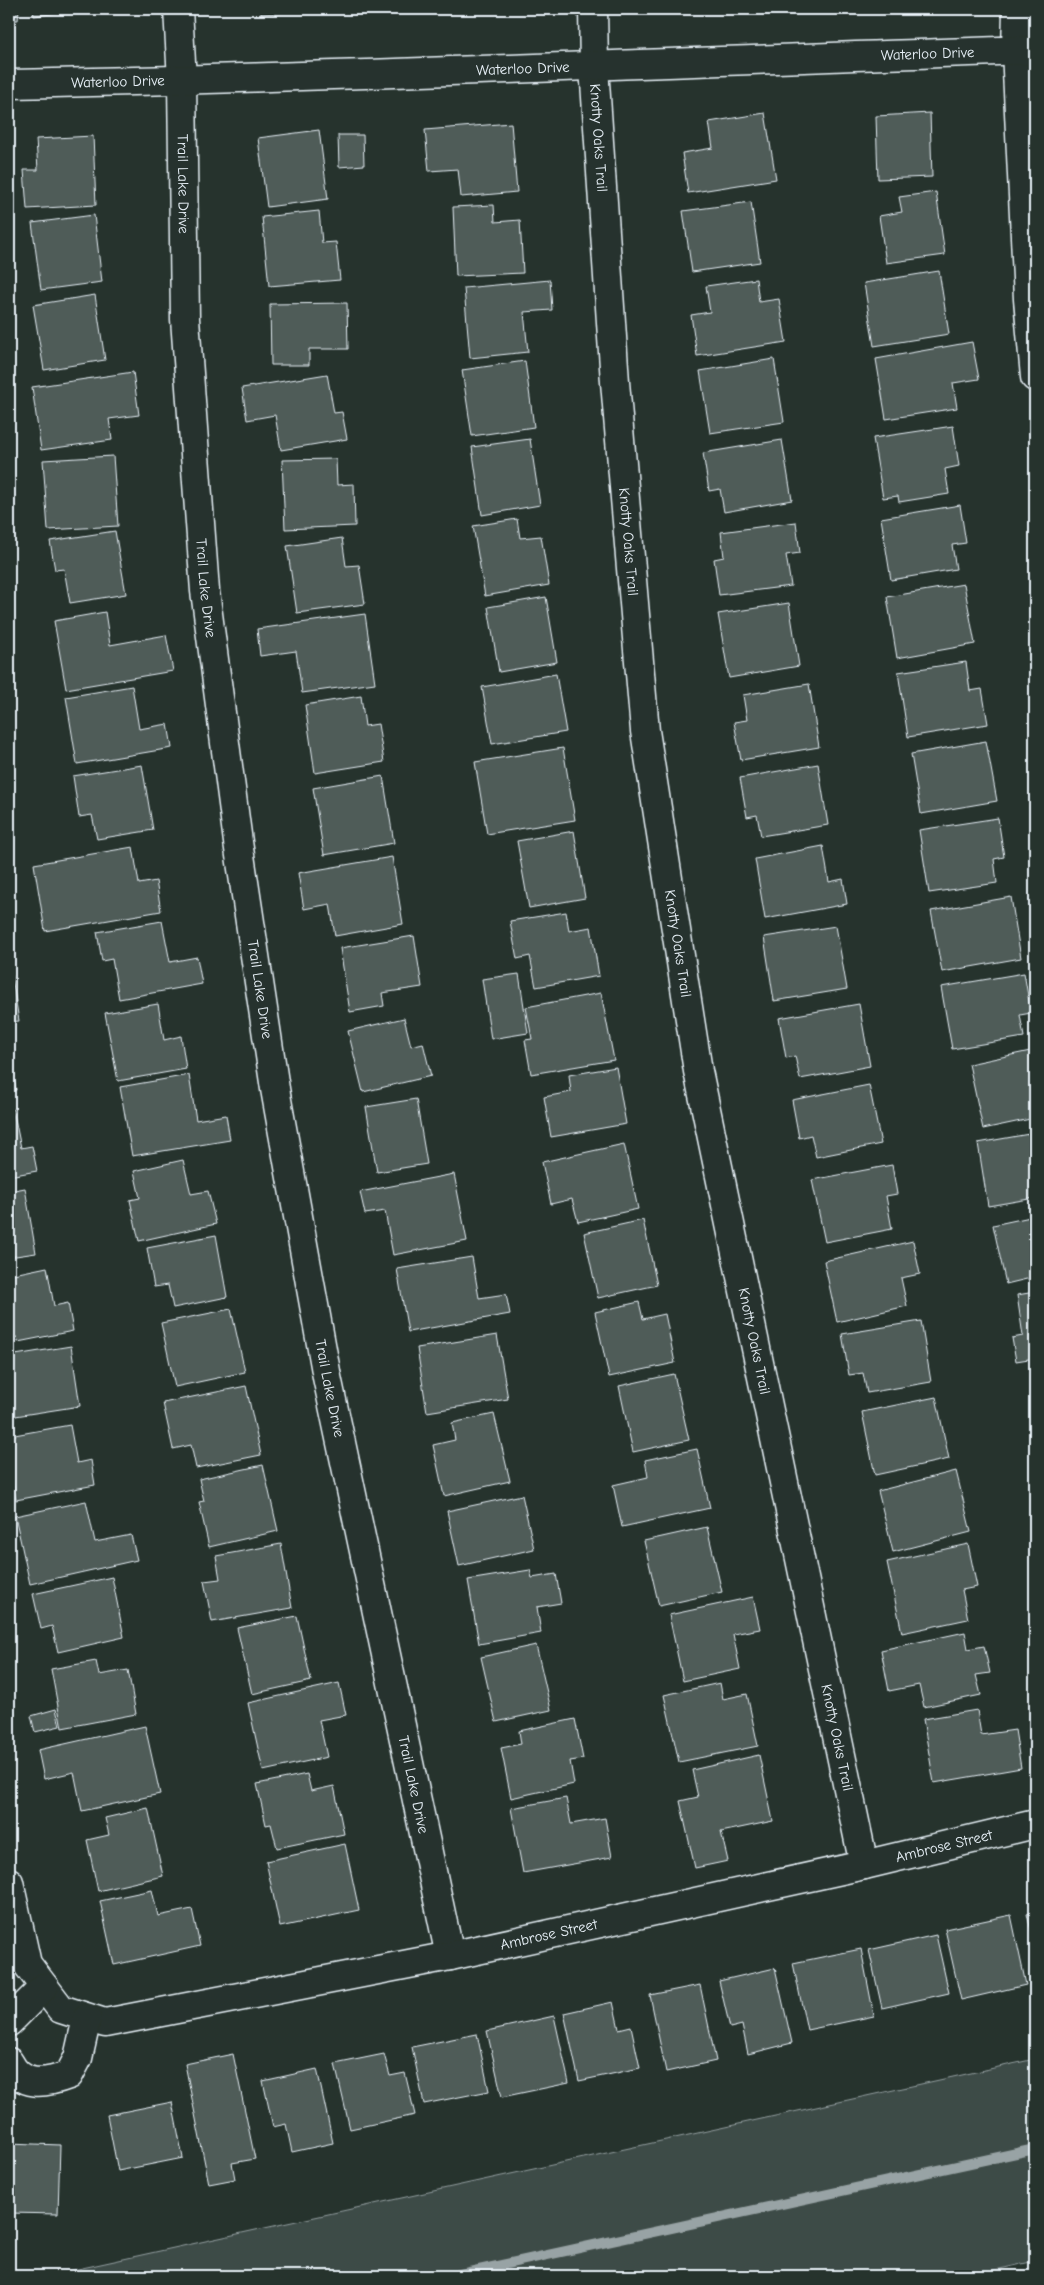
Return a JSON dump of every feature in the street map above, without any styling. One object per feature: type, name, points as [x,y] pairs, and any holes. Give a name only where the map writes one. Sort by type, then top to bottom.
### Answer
[{"type":"street","name":"Trail Lake Drive","points":[[178,9],[182,80],[186,338],[205,591],[238,842],[275,1090],[327,1377],[450,1956]]},
{"type":"street","name":"Knotty Oaks Trail","points":[[593,9],[594,67],[614,382],[645,731],[698,1071],[864,1865]]},
{"type":"street","points":[[1017,9],[1026,50],[1028,299],[1035,377]]},
{"type":"street","name":"Waterloo Drive","points":[[9,84],[594,67],[1026,50]]},
{"type":"street","name":"Ambrose Street","points":[[44,1987],[60,2009],[105,2023],[450,1956],[864,1865],[1035,1824]]},
{"type":"street","points":[[9,1882],[28,1964],[44,1987],[9,2022]]},
{"type":"street","points":[[9,2062],[15,2073],[34,2082],[53,2081],[69,2075],[78,2058],[87,2018]]},
{"type":"shaded area","points":[[1035,2059],[1035,2261],[969,2276],[46,2276]]},
{"type":"building","points":[[9,9],[19,9],[18,20],[9,20]]},
{"type":"building","points":[[33,9],[87,9],[87,10],[34,16]]},
{"type":"building","points":[[261,9],[344,9],[261,14]]},
{"type":"building","points":[[765,113],[776,179],[688,193],[682,153],[713,148],[709,122]]},
{"type":"building","points":[[930,113],[932,177],[878,179],[876,116]]},
{"type":"building","points":[[511,123],[517,192],[461,197],[458,169],[429,171],[425,130]]},
{"type":"building","points":[[319,130],[328,199],[267,207],[258,138]]},
{"type":"building","points":[[338,135],[363,135],[364,165],[339,167]]},
{"type":"building","points":[[93,136],[96,205],[27,209],[24,170],[38,170],[36,139]]},
{"type":"building","points":[[936,192],[945,255],[886,263],[879,216],[902,212],[899,197]]},
{"type":"building","points":[[751,202],[760,262],[692,272],[683,211]]},
{"type":"building","points":[[494,205],[495,222],[520,220],[523,273],[456,276],[453,207]]},
{"type":"building","points":[[319,211],[322,243],[336,242],[340,280],[269,286],[262,217]]},
{"type":"building","points":[[94,215],[102,282],[41,290],[32,223]]},
{"type":"building","points":[[939,271],[949,334],[874,346],[864,283]]},
{"type":"building","points":[[756,279],[759,302],[779,299],[786,342],[697,356],[691,315],[710,312],[706,286]]},
{"type":"building","points":[[550,280],[552,310],[524,312],[528,352],[470,358],[464,288]]},
{"type":"building","points":[[95,295],[105,360],[44,370],[33,305]]},
{"type":"building","points":[[347,303],[348,349],[309,349],[309,365],[271,365],[270,304]]},
{"type":"building","points":[[972,342],[979,379],[953,383],[957,408],[886,419],[876,359]]},
{"type":"building","points":[[774,359],[784,422],[710,433],[700,371]]},
{"type":"building","points":[[525,361],[534,427],[472,436],[462,370]]},
{"type":"building","points":[[133,372],[139,415],[109,419],[112,440],[41,450],[32,387]]},
{"type":"building","points":[[327,374],[334,413],[342,412],[347,439],[281,450],[275,415],[247,420],[242,388]]},
{"type":"building","points":[[953,426],[959,466],[945,469],[949,494],[899,502],[898,496],[883,498],[873,438]]},
{"type":"building","points":[[530,439],[540,505],[482,515],[472,447]]},
{"type":"building","points":[[782,440],[792,500],[724,512],[720,489],[709,491],[703,453]]},
{"type":"building","points":[[113,456],[118,526],[48,530],[43,460]]},
{"type":"building","points":[[336,459],[337,485],[354,484],[355,526],[285,529],[282,460]]},
{"type":"building","points":[[960,505],[966,543],[952,545],[956,569],[891,580],[881,518]]},
{"type":"building","points":[[517,519],[520,538],[541,536],[549,585],[485,596],[473,526]]},
{"type":"building","points":[[796,522],[800,553],[786,555],[791,586],[719,595],[714,559],[724,557],[721,532]]},
{"type":"building","points":[[115,531],[126,594],[70,603],[64,569],[55,570],[50,541]]},
{"type":"building","points":[[342,538],[346,566],[359,565],[365,604],[297,613],[287,546]]},
{"type":"building","points":[[964,584],[975,644],[897,658],[887,597]]},
{"type":"building","points":[[546,597],[557,662],[499,672],[488,607]]},
{"type":"building","points":[[789,603],[799,666],[729,678],[718,614]]},
{"type":"building","points":[[105,612],[110,645],[166,635],[173,671],[66,689],[54,621]]},
{"type":"building","points":[[365,614],[375,683],[302,693],[296,651],[260,656],[257,629]]},
{"type":"building","points":[[966,662],[970,691],[982,689],[988,724],[908,737],[898,672]]},
{"type":"building","points":[[556,674],[566,732],[492,744],[482,687]]},
{"type":"building","points":[[809,684],[819,747],[741,760],[734,722],[747,720],[743,695]]},
{"type":"building","points":[[132,686],[139,729],[168,724],[172,748],[77,764],[66,697]]},
{"type":"building","points":[[361,696],[365,726],[378,724],[384,762],[315,773],[305,705]]},
{"type":"building","points":[[986,741],[997,801],[921,814],[911,754]]},
{"type":"building","points":[[563,748],[575,820],[487,834],[475,762]]},
{"type":"building","points":[[818,764],[828,825],[761,836],[757,815],[747,817],[740,778]]},
{"type":"building","points":[[142,765],[153,830],[97,839],[92,815],[79,817],[73,776]]},
{"type":"building","points":[[383,776],[394,843],[324,855],[313,788]]},
{"type":"building","points":[[998,818],[1004,857],[994,859],[997,883],[929,893],[919,830]]},
{"type":"building","points":[[574,831],[585,898],[529,908],[517,841]]},
{"type":"building","points":[[823,846],[829,882],[843,879],[847,904],[765,919],[755,859]]},
{"type":"building","points":[[133,847],[139,884],[156,881],[161,911],[45,931],[34,864]]},
{"type":"building","points":[[392,857],[403,924],[335,936],[330,904],[304,909],[298,873]]},
{"type":"building","points":[[1011,897],[1021,958],[942,972],[931,911]]},
{"type":"building","points":[[566,912],[569,931],[591,927],[599,976],[536,987],[530,956],[517,959],[510,921]]},
{"type":"building","points":[[162,921],[170,962],[197,957],[202,984],[119,999],[112,959],[102,961],[97,932]]},
{"type":"building","points":[[836,926],[847,989],[774,1001],[764,937]]},
{"type":"building","points":[[414,936],[422,987],[382,993],[384,1006],[350,1012],[340,948]]},
{"type":"building","points":[[9,958],[19,1021],[9,1022]]},
{"type":"building","points":[[1024,973],[1031,1013],[1020,1015],[1024,1037],[952,1049],[941,987]]},
{"type":"building","points":[[519,974],[528,1033],[491,1039],[482,979]]},
{"type":"building","points":[[601,993],[614,1060],[531,1074],[525,1040],[532,1039],[526,1007]]},
{"type":"building","points":[[158,1004],[164,1040],[181,1036],[186,1069],[118,1081],[105,1013]]},
{"type":"building","points":[[859,1004],[870,1066],[800,1079],[795,1056],[786,1058],[779,1018]]},
{"type":"building","points":[[404,1018],[411,1046],[423,1043],[431,1076],[363,1092],[348,1031]]},
{"type":"building","points":[[9,1048],[16,1090],[9,1091]]},
{"type":"building","points":[[1035,1050],[1035,1118],[983,1129],[969,1064]]},
{"type":"building","points":[[616,1067],[626,1124],[551,1137],[544,1097],[571,1092],[569,1075]]},
{"type":"building","points":[[189,1075],[196,1120],[226,1115],[230,1140],[132,1156],[120,1087]]},
{"type":"building","points":[[869,1085],[881,1144],[816,1157],[811,1135],[799,1138],[792,1100]]},
{"type":"building","points":[[416,1099],[427,1164],[377,1172],[366,1107]]},
{"type":"building","points":[[9,1109],[13,1109],[21,1148],[32,1146],[37,1171],[9,1176]]},
{"type":"building","points":[[1035,1133],[1035,1198],[988,1206],[978,1143]]},
{"type":"building","points":[[624,1144],[638,1209],[578,1222],[572,1199],[551,1204],[542,1162]]},
{"type":"building","points":[[183,1160],[191,1194],[208,1191],[216,1224],[139,1241],[130,1200],[140,1198],[134,1171]]},
{"type":"building","points":[[892,1165],[897,1194],[886,1196],[892,1229],[825,1242],[812,1180]]},
{"type":"building","points":[[454,1174],[467,1241],[393,1255],[385,1211],[365,1214],[360,1192]]},
{"type":"building","points":[[25,1188],[36,1253],[9,1257],[9,1191]]},
{"type":"building","points":[[1035,1216],[1035,1277],[1006,1284],[993,1225]]},
{"type":"building","points":[[643,1220],[657,1285],[598,1298],[584,1233]]},
{"type":"building","points":[[216,1235],[227,1297],[173,1308],[168,1285],[154,1287],[147,1248]]},
{"type":"building","points":[[913,1241],[920,1274],[901,1278],[907,1306],[837,1322],[824,1261]]},
{"type":"building","points":[[472,1257],[479,1298],[506,1294],[510,1314],[408,1332],[397,1269]]},
{"type":"building","points":[[47,1267],[54,1306],[68,1303],[73,1331],[18,1342],[17,1337],[9,1339],[9,1275]]},
{"type":"building","points":[[1035,1292],[1035,1358],[1016,1361],[1012,1338],[1023,1336],[1017,1295]]},
{"type":"building","points":[[639,1302],[643,1319],[665,1314],[675,1363],[609,1377],[595,1312]]},
{"type":"building","points":[[231,1309],[245,1372],[175,1387],[161,1323]]},
{"type":"building","points":[[921,1321],[931,1382],[867,1393],[863,1373],[849,1375],[842,1334]]},
{"type":"building","points":[[497,1335],[508,1399],[427,1412],[417,1348]]},
{"type":"building","points":[[71,1346],[80,1406],[9,1417],[9,1356]]},
{"type":"building","points":[[674,1374],[689,1440],[633,1452],[619,1386]]},
{"type":"building","points":[[246,1386],[261,1455],[196,1468],[191,1445],[173,1449],[163,1403]]},
{"type":"building","points":[[936,1397],[949,1459],[875,1475],[862,1412]]},
{"type":"building","points":[[494,1414],[510,1481],[444,1496],[433,1445],[455,1440],[452,1423]]},
{"type":"building","points":[[70,1425],[77,1463],[91,1460],[95,1485],[16,1500],[9,1460],[9,1436]]},
{"type":"building","points":[[697,1449],[710,1508],[622,1527],[613,1485],[648,1477],[645,1460]]},
{"type":"building","points":[[263,1465],[278,1531],[209,1547],[199,1502],[204,1501],[199,1479]]},
{"type":"building","points":[[956,1471],[971,1532],[893,1552],[878,1491]]},
{"type":"building","points":[[522,1495],[534,1549],[459,1566],[447,1511]]},
{"type":"building","points":[[86,1501],[95,1542],[131,1535],[137,1560],[30,1584],[15,1516]]},
{"type":"building","points":[[707,1527],[722,1592],[659,1606],[644,1541]]},
{"type":"building","points":[[281,1544],[292,1608],[212,1622],[204,1581],[220,1579],[216,1556]]},
{"type":"building","points":[[968,1544],[977,1587],[962,1590],[968,1619],[902,1633],[887,1562]]},
{"type":"building","points":[[530,1570],[532,1578],[556,1574],[561,1603],[537,1607],[541,1633],[479,1644],[468,1580]]},
{"type":"building","points":[[112,1577],[124,1637],[58,1652],[52,1626],[41,1629],[33,1594]]},
{"type":"building","points":[[753,1597],[760,1629],[733,1634],[740,1669],[683,1681],[669,1615]]},
{"type":"building","points":[[297,1616],[311,1681],[252,1694],[237,1628]]},
{"type":"building","points":[[965,1632],[968,1649],[984,1646],[990,1673],[976,1675],[981,1695],[924,1707],[919,1685],[889,1691],[881,1650]]},
{"type":"building","points":[[536,1645],[551,1710],[496,1722],[481,1657]]},
{"type":"building","points":[[96,1661],[99,1675],[128,1670],[136,1714],[62,1728],[51,1669]]},
{"type":"building","points":[[339,1683],[346,1715],[319,1720],[327,1757],[263,1771],[248,1703]]},
{"type":"building","points":[[720,1683],[723,1699],[747,1694],[758,1746],[679,1762],[664,1695]]},
{"type":"building","points":[[56,1709],[60,1726],[35,1732],[31,1716]]},
{"type":"building","points":[[977,1710],[981,1735],[1015,1730],[1021,1768],[934,1783],[923,1719]]},
{"type":"building","points":[[575,1719],[583,1759],[570,1761],[574,1784],[511,1798],[501,1748],[521,1744],[519,1731]]},
{"type":"building","points":[[145,1726],[160,1794],[82,1811],[74,1772],[44,1779],[38,1750]]},
{"type":"building","points":[[759,1755],[773,1821],[721,1832],[728,1861],[695,1868],[680,1801],[698,1797],[692,1770]]},
{"type":"building","points":[[307,1774],[311,1791],[334,1786],[344,1834],[277,1848],[271,1824],[266,1825],[257,1784]]},
{"type":"building","points":[[566,1798],[571,1824],[605,1818],[612,1857],[523,1873],[511,1808]]},
{"type":"building","points":[[148,1808],[163,1876],[98,1891],[87,1840],[109,1835],[105,1818]]},
{"type":"building","points":[[345,1844],[359,1910],[280,1927],[266,1861]]},
{"type":"building","points":[[152,1890],[158,1916],[192,1909],[200,1946],[114,1965],[100,1901]]},
{"type":"building","points":[[1035,1912],[1035,1947],[1027,1914]]},
{"type":"building","points":[[1011,1915],[1026,1985],[961,2000],[945,1929]]},
{"type":"building","points":[[936,1935],[949,1993],[882,2008],[869,1950]]},
{"type":"building","points":[[861,1949],[874,2016],[807,2030],[793,1963]]},
{"type":"building","points":[[775,1968],[792,2043],[748,2054],[742,2025],[730,2028],[719,1981]]},
{"type":"building","points":[[700,1985],[716,2061],[666,2072],[650,1995]]},
{"type":"building","points":[[613,2002],[619,2029],[631,2026],[640,2068],[579,2081],[564,2013]]},
{"type":"building","points":[[554,2016],[569,2083],[502,2097],[487,2031]]},
{"type":"building","points":[[477,2034],[489,2091],[424,2104],[412,2047]]},
{"type":"building","points":[[233,2054],[255,2159],[232,2163],[235,2179],[209,2184],[185,2064]]},
{"type":"building","points":[[384,2054],[390,2076],[405,2073],[415,2115],[350,2129],[335,2064]]},
{"type":"building","points":[[317,2069],[333,2143],[292,2152],[286,2124],[273,2127],[263,2081]]},
{"type":"building","points":[[172,2102],[183,2158],[118,2171],[107,2115]]},
{"type":"building","points":[[9,2143],[60,2145],[58,2214],[9,2213]]},
{"type":"waterway","points":[[451,2276],[1035,2149]]}]
